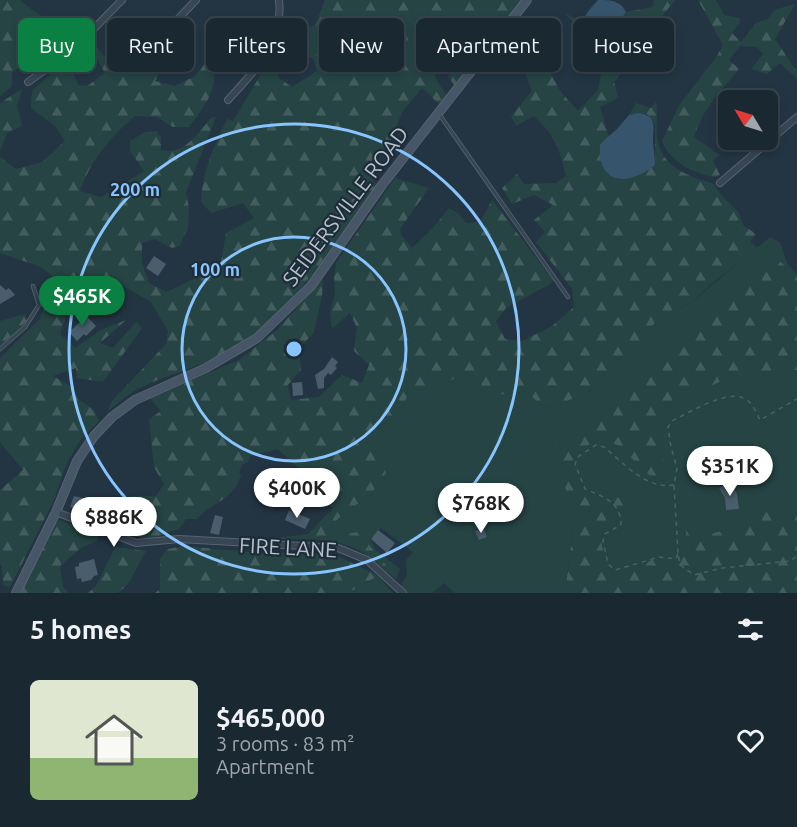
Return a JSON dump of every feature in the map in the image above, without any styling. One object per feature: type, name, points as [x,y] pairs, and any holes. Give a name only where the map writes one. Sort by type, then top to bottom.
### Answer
[{"type":"street","points":[[28,82],[74,50],[123,0]]},
{"type":"street","points":[[179,18],[196,0]]},
{"type":"street","points":[[228,100],[255,69],[275,39],[280,21],[279,0]]},
{"type":"street","name":"SEIDERSVILLE ROAD","points":[[16,593],[56,512],[79,458],[94,436],[112,417],[135,400],[206,368],[257,338],[311,286],[382,185],[527,0]]},
{"type":"street","points":[[720,183],[797,117]]},
{"type":"street","name":"FIRE LANE","points":[[56,512],[136,543],[179,539],[338,548],[360,555],[403,593]]},
{"type":"lane","points":[[438,113],[568,297]]},
{"type":"lane","points":[[0,349],[25,327],[39,305],[33,286]]},
{"type":"path","points":[[797,399],[760,420],[750,402],[732,396],[722,398],[672,421],[668,427],[671,447],[678,468],[674,485],[680,565],[694,575],[722,568],[790,561],[797,556]]},
{"type":"path","points":[[674,485],[666,487],[647,482],[604,447],[596,445],[579,456],[575,464],[585,489],[604,497],[621,513],[621,525],[605,534],[603,541],[608,564],[615,570],[659,557],[676,559],[678,553]]},
{"type":"green space","points":[[0,0],[20,0],[45,18],[18,18],[18,68],[12,73],[12,86],[0,96]]},
{"type":"green space","points":[[325,0],[521,0],[507,18],[416,18],[416,72],[434,72],[447,95],[440,105],[422,88],[402,112],[390,142],[367,170],[377,187],[310,277],[272,318],[251,336],[216,358],[134,391],[108,411],[111,402],[166,344],[168,331],[151,302],[123,286],[114,286],[86,306],[68,311],[60,334],[75,348],[101,330],[126,320],[100,343],[113,348],[136,322],[142,328],[103,382],[77,378],[76,368],[53,376],[72,387],[78,399],[94,410],[99,421],[81,439],[67,462],[53,502],[10,587],[3,585],[0,564],[0,490],[23,470],[0,442],[0,358],[40,319],[44,308],[64,295],[51,275],[41,267],[0,253],[0,157],[16,169],[42,162],[65,141],[55,126],[31,108],[32,91],[53,72],[73,72],[78,85],[87,86],[105,73],[95,56],[95,45],[107,59],[107,72],[160,72],[155,81],[175,86],[195,76],[206,62],[206,72],[214,72],[213,85],[206,103],[189,127],[173,127],[157,117],[135,116],[102,150],[80,191],[101,197],[144,171],[130,151],[130,141],[145,132],[157,131],[161,137],[161,150],[177,150],[190,142],[211,118],[216,117],[186,192],[189,208],[188,228],[179,246],[172,248],[155,239],[142,243],[142,262],[149,283],[167,292],[200,276],[221,262],[226,233],[254,218],[243,203],[211,213],[201,202],[210,159],[227,119],[233,121],[263,72],[276,72],[279,78],[292,87],[317,71],[313,58],[307,57],[307,28],[315,25]]},
{"type":"green space","points":[[654,0],[675,0],[661,18],[622,18],[626,12],[653,7]]},
{"type":"green space","points":[[698,0],[716,0],[724,15],[740,18],[740,22],[732,33],[741,42],[756,23],[768,19],[774,10],[795,4],[775,39],[797,72],[797,79],[780,63],[767,74],[751,69],[763,54],[757,47],[740,46],[729,60],[739,69],[722,90],[718,90],[718,95],[702,117],[694,137],[719,155],[713,161],[720,175],[715,177],[684,166],[671,155],[662,141],[680,104],[723,45]]},
{"type":"green space","points":[[451,72],[464,72],[454,85],[448,76]]},
{"type":"green space","points":[[525,72],[550,72],[560,91],[578,111],[598,90],[601,72],[622,72],[614,82],[618,98],[600,107],[609,137],[600,144],[605,165],[610,173],[619,180],[655,165],[655,125],[647,114],[629,115],[636,103],[651,108],[656,102],[659,147],[669,163],[677,169],[714,184],[721,195],[739,213],[743,225],[756,234],[750,242],[758,248],[689,304],[659,316],[647,334],[642,351],[620,370],[588,392],[555,406],[543,407],[526,391],[505,395],[490,390],[476,398],[457,376],[431,396],[407,396],[401,414],[370,432],[386,473],[371,494],[330,527],[345,534],[358,532],[386,565],[383,569],[370,557],[343,544],[314,539],[267,539],[308,534],[333,508],[311,493],[288,507],[280,497],[303,472],[278,449],[250,456],[248,462],[242,465],[239,472],[241,476],[232,492],[197,519],[186,519],[179,529],[155,537],[142,538],[121,532],[102,522],[99,518],[107,506],[132,496],[156,496],[164,484],[154,467],[149,419],[161,411],[150,398],[239,360],[276,331],[323,279],[322,296],[314,332],[299,349],[301,370],[288,385],[291,400],[319,397],[342,375],[362,383],[369,365],[354,351],[357,328],[350,313],[332,329],[330,312],[335,295],[336,263],[395,178],[429,188],[400,229],[402,236],[412,248],[433,228],[449,208],[459,214],[466,223],[480,222],[492,200],[553,280],[550,284],[506,308],[496,321],[505,339],[522,341],[552,326],[574,307],[572,289],[536,242],[545,232],[534,220],[553,205],[534,195],[512,204],[502,188],[517,174],[524,184],[556,183],[566,176],[558,150],[548,130],[534,116],[516,126],[511,116],[532,91]]},
{"type":"green space","points":[[22,89],[17,106],[22,126],[7,133],[0,152],[0,103]]},
{"type":"green space","points":[[770,237],[780,242],[787,263],[797,274],[772,256],[797,304],[797,593],[597,593],[558,454],[574,523],[565,593],[455,593],[444,583],[432,593],[406,593],[401,585],[407,575],[406,560],[413,552],[381,528],[370,539],[376,550],[400,569],[396,579],[383,569],[386,565],[345,534],[330,527],[371,494],[370,432],[401,414],[407,396],[431,396],[457,376],[505,395],[527,391],[543,407],[555,406],[588,392],[642,351],[647,334],[659,316],[689,304]]},
{"type":"green space","points":[[772,256],[797,274],[797,370],[783,373],[737,373],[701,391],[665,416],[649,431],[660,451],[669,476],[662,481],[649,475],[618,445],[599,441],[583,447],[575,458],[577,475],[593,490],[609,493],[627,502],[629,510],[606,528],[600,538],[609,576],[626,575],[662,554],[684,555],[687,541],[684,515],[707,535],[721,531],[762,511],[797,512],[797,593],[565,593],[574,523],[555,446],[594,424],[601,408]]},
{"type":"green space","points":[[25,314],[27,320],[19,330],[0,345],[0,321]]},
{"type":"green space","points":[[58,520],[98,534],[97,541],[81,548],[60,566],[63,587],[69,593],[21,593]]},
{"type":"green space","points":[[185,546],[260,553],[307,552],[338,556],[378,576],[348,593],[155,593],[160,589],[160,559],[167,549]]},
{"type":"green space","points":[[115,547],[146,551],[128,584],[118,593],[88,593],[96,586]]},
{"type":"green space","points":[[378,576],[393,593],[348,593]]},
{"type":"water","points":[[598,0],[618,3],[626,12],[622,18],[585,18]]},
{"type":"water","points":[[638,113],[648,116],[653,121],[655,165],[635,177],[616,178],[604,168],[600,158],[600,144],[629,115]]},
{"type":"building","points":[[154,256],[166,264],[158,276],[146,268]]},
{"type":"building","points":[[99,278],[105,285],[98,292],[91,285]]},
{"type":"building","points":[[47,284],[56,295],[45,303],[39,290]]},
{"type":"building","points":[[0,285],[6,290],[9,288],[15,295],[0,304]]},
{"type":"building","points":[[82,311],[96,326],[77,341],[69,332],[80,322],[75,317]]},
{"type":"building","points":[[332,357],[338,362],[335,366],[337,368],[331,375],[328,373],[324,378],[324,388],[318,389],[315,375],[324,369]]},
{"type":"building","points":[[302,382],[303,395],[293,396],[292,383]]},
{"type":"building","points":[[731,482],[737,494],[739,509],[726,510],[725,498],[719,488]]},
{"type":"building","points":[[74,496],[92,500],[89,508],[96,510],[95,515],[70,507]]},
{"type":"building","points":[[289,510],[310,519],[305,529],[285,520]]},
{"type":"building","points":[[215,515],[223,517],[219,535],[210,533]]},
{"type":"building","points":[[483,527],[487,537],[479,540],[475,531]]},
{"type":"building","points":[[378,530],[395,543],[387,553],[371,539]]},
{"type":"building","points":[[94,559],[98,575],[82,582],[81,578],[77,579],[75,567],[79,566],[79,563]]}]
